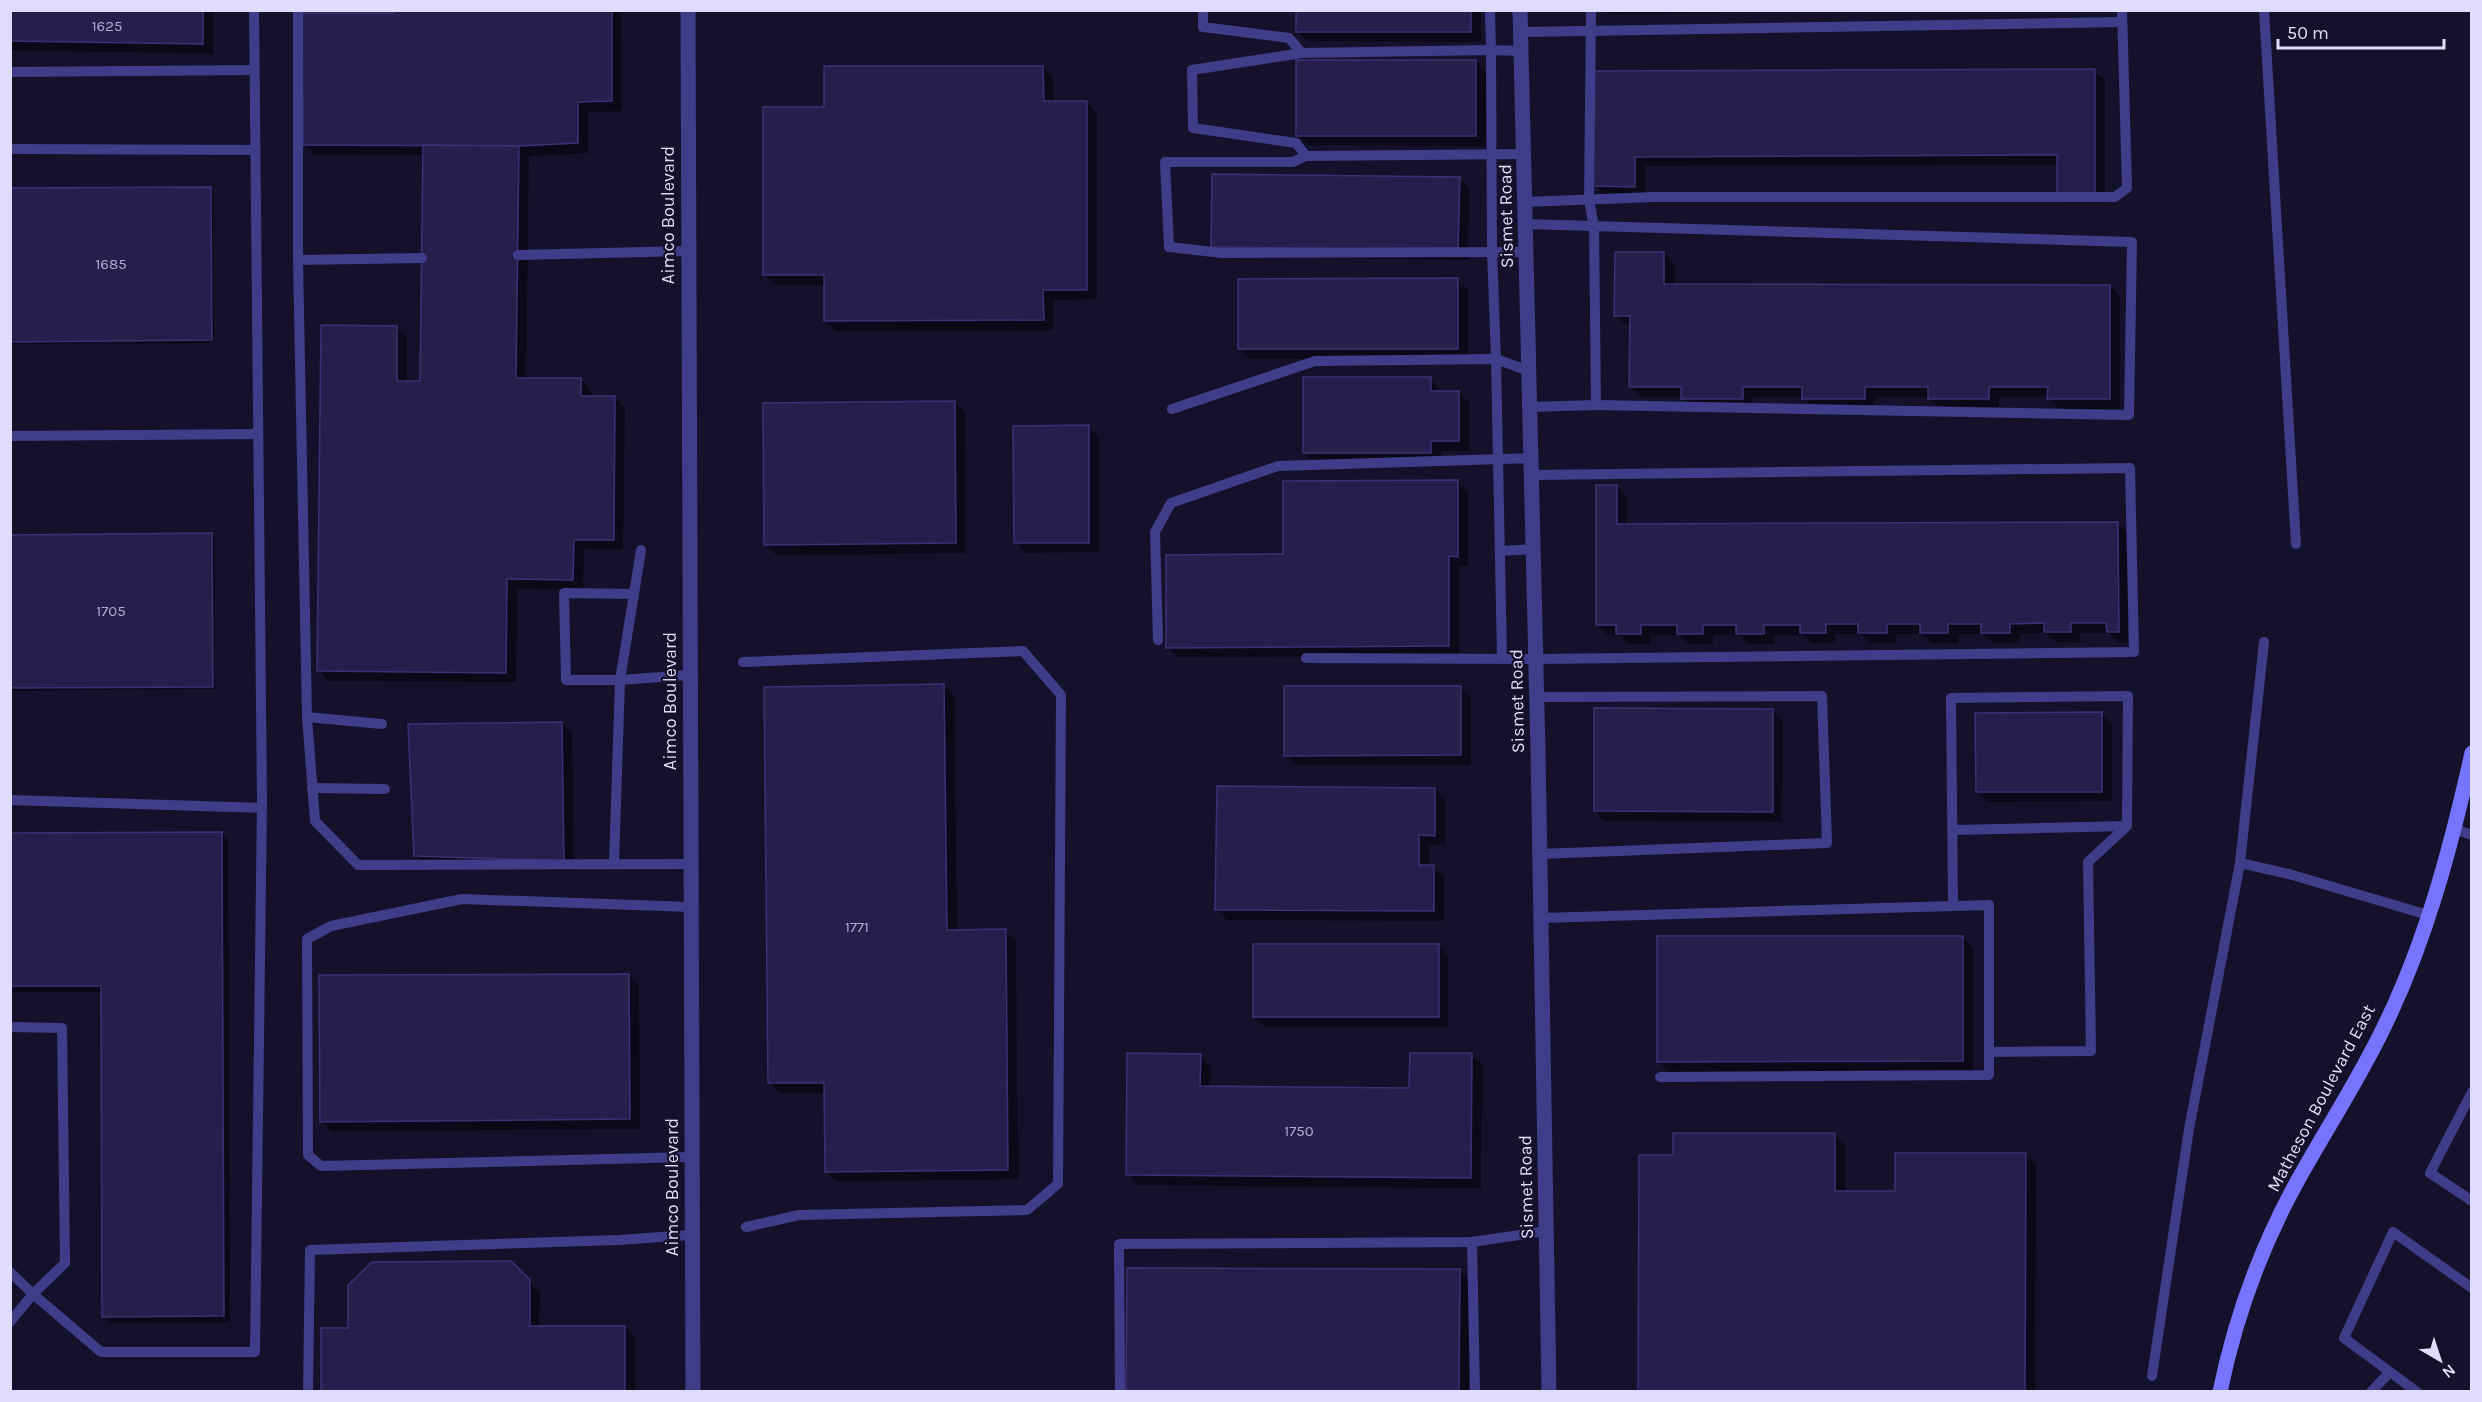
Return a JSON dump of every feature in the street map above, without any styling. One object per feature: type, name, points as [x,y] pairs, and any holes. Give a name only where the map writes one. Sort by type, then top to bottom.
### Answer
[{"type":"street","name":"Aimco Boulevard","points":[[688,10],[687,251],[692,1157],[690,1235],[693,1392]]},
{"type":"street","name":"Sismet Road","points":[[1520,10],[1537,697],[1549,1392]]},
{"type":"street","name":"Matheson Boulevard East","points":[[2220,1392],[2253,1277],[2290,1193],[2383,1029],[2428,915],[2455,829],[2472,753]]},
{"type":"lane","points":[[10,1272],[101,1352],[255,1352],[262,808],[254,10]]},
{"type":"lane","points":[[298,10],[298,260],[307,717],[315,821],[358,865],[690,864]]},
{"type":"lane","points":[[1203,10],[1203,27],[1289,38],[1302,53]]},
{"type":"lane","points":[[1490,10],[1493,154],[1491,251],[1496,359],[1502,658]]},
{"type":"lane","points":[[1591,10],[1589,200],[1594,227],[1596,405]]},
{"type":"lane","points":[[1525,202],[1654,197],[2115,197],[2127,188],[2122,10]]},
{"type":"lane","points":[[2265,10],[2296,544]]},
{"type":"lane","points":[[1520,32],[2122,22]]},
{"type":"lane","points":[[1306,156],[1296,143],[1192,128],[1192,70],[1302,53],[1521,51]]},
{"type":"lane","points":[[10,72],[254,70]]},
{"type":"lane","points":[[10,150],[255,150]]},
{"type":"lane","points":[[1524,154],[1306,156],[1293,162],[1165,162],[1170,247],[1222,253],[1526,252]]},
{"type":"lane","points":[[1525,224],[2132,242],[2129,415],[1596,405],[1530,407]]},
{"type":"lane","points":[[518,255],[687,251]]},
{"type":"lane","points":[[298,260],[422,258]]},
{"type":"lane","points":[[1172,409],[1315,362],[1496,359],[1529,371]]},
{"type":"lane","points":[[10,436],[258,434]]},
{"type":"lane","points":[[1158,640],[1155,532],[1171,503],[1278,466],[1531,458]]},
{"type":"lane","points":[[1306,658],[1536,659],[2134,652],[2130,468],[1531,475]]},
{"type":"lane","points":[[1500,551],[1533,549]]},
{"type":"lane","points":[[614,864],[620,680],[640,550]]},
{"type":"lane","points":[[634,594],[564,593],[566,680],[620,680],[689,675]]},
{"type":"lane","points":[[2152,1376],[2189,1129],[2240,863],[2264,642]]},
{"type":"lane","points":[[743,662],[1023,651],[1061,695],[1058,1184],[1028,1210],[799,1215],[746,1227]]},
{"type":"lane","points":[[1537,697],[1822,696],[1827,843],[1540,854]]},
{"type":"lane","points":[[1953,906],[1951,698],[2128,696],[2127,826],[2088,862],[2091,1051],[1989,1052]]},
{"type":"lane","points":[[307,717],[382,724]]},
{"type":"lane","points":[[312,788],[385,789]]},
{"type":"lane","points":[[10,800],[262,808]]},
{"type":"lane","points":[[1953,830],[2127,826]]},
{"type":"lane","points":[[2455,829],[2472,835]]},
{"type":"lane","points":[[2240,863],[2289,874],[2428,915]]},
{"type":"lane","points":[[690,907],[462,899],[331,926],[308,939],[308,1155],[321,1166],[692,1157]]},
{"type":"lane","points":[[1541,918],[1989,906],[1989,1075],[1660,1077]]},
{"type":"lane","points":[[10,1027],[62,1028],[64,1263],[33,1294],[10,1322]]},
{"type":"lane","points":[[2472,1092],[2430,1173],[2472,1202]]},
{"type":"lane","points":[[1120,1392],[1119,1244],[1472,1242],[1546,1231]]},
{"type":"lane","points":[[2416,1392],[2344,1338],[2394,1232],[2472,1288]]},
{"type":"lane","points":[[308,1392],[310,1250],[619,1240],[690,1235]]},
{"type":"lane","points":[[1472,1242],[1475,1392]]},
{"type":"lane","points":[[2371,1392],[2390,1372]]},
{"type":"building","points":[[10,10],[203,10],[203,44],[10,41]]},
{"type":"building","points":[[393,10],[612,10],[612,101],[578,102],[578,143],[519,146],[303,145],[302,13],[393,13]]},
{"type":"building","points":[[1296,10],[1471,10],[1471,32],[1296,32]]},
{"type":"building","points":[[1296,60],[1476,60],[1476,136],[1296,136]]},
{"type":"building","points":[[824,66],[1043,66],[1044,101],[1087,101],[1087,290],[1043,290],[1044,320],[824,321],[824,275],[763,275],[763,107],[824,107]]},
{"type":"building","points":[[2095,69],[2095,193],[2057,193],[2057,155],[1635,157],[1635,187],[1593,186],[1594,71]]},
{"type":"building","points":[[423,145],[519,146],[516,378],[581,378],[581,396],[615,396],[614,540],[574,540],[573,580],[507,579],[506,673],[317,671],[321,325],[397,326],[397,381],[420,381]]},
{"type":"building","points":[[1212,174],[1460,177],[1458,250],[1211,247]]},
{"type":"building","points":[[211,187],[212,340],[10,342],[10,188]]},
{"type":"building","points":[[1615,252],[1664,252],[1664,284],[2110,285],[2110,399],[2047,399],[2048,387],[1989,387],[1989,399],[1928,399],[1928,387],[1865,387],[1865,399],[1802,399],[1802,387],[1743,387],[1743,399],[1681,399],[1681,387],[1629,387],[1630,316],[1614,316]]},
{"type":"building","points":[[1458,278],[1458,349],[1238,349],[1238,279]]},
{"type":"building","points":[[1303,377],[1431,377],[1431,391],[1459,391],[1459,441],[1431,441],[1431,453],[1303,453]]},
{"type":"building","points":[[955,401],[956,543],[764,545],[763,403]]},
{"type":"building","points":[[1089,425],[1089,543],[1014,543],[1013,426]]},
{"type":"building","points":[[1458,480],[1458,557],[1449,556],[1449,646],[1166,648],[1166,555],[1283,554],[1283,481]]},
{"type":"building","points":[[1596,485],[1617,485],[1617,524],[2118,522],[2119,632],[2107,632],[2106,623],[2071,623],[2071,632],[2044,632],[2044,623],[2010,624],[2010,633],[1981,633],[1981,624],[1948,624],[1948,633],[1920,633],[1920,624],[1887,624],[1887,633],[1858,633],[1858,624],[1826,624],[1826,633],[1800,633],[1800,625],[1764,625],[1764,634],[1736,634],[1736,625],[1703,625],[1703,634],[1677,634],[1677,625],[1641,625],[1641,634],[1616,634],[1616,625],[1596,625]]},
{"type":"building","points":[[212,533],[213,687],[10,688],[10,535]]},
{"type":"building","points":[[944,684],[947,930],[1006,929],[1008,1170],[825,1172],[824,1083],[768,1083],[764,687]]},
{"type":"building","points":[[1284,686],[1461,686],[1461,755],[1284,756]]},
{"type":"building","points":[[1594,708],[1773,709],[1773,812],[1594,811]]},
{"type":"building","points":[[2102,712],[2102,792],[1976,792],[1975,713]]},
{"type":"building","points":[[562,722],[564,861],[414,856],[408,724]]},
{"type":"building","points":[[1217,786],[1435,788],[1435,836],[1419,835],[1419,865],[1434,865],[1434,911],[1215,910]]},
{"type":"building","points":[[222,832],[224,1316],[102,1317],[101,986],[10,986],[10,833]]},
{"type":"building","points":[[1657,936],[1963,936],[1963,1061],[1657,1062]]},
{"type":"building","points":[[1253,944],[1439,944],[1439,1017],[1253,1017]]},
{"type":"building","points":[[629,974],[630,1119],[320,1122],[319,975]]},
{"type":"building","points":[[1127,1053],[1201,1054],[1200,1086],[1409,1088],[1410,1053],[1472,1053],[1471,1178],[1126,1175]]},
{"type":"building","points":[[1673,1133],[1835,1133],[1835,1191],[1895,1191],[1895,1153],[2026,1153],[2025,1392],[1638,1392],[1639,1155],[1673,1155]]},
{"type":"building","points":[[511,1261],[530,1280],[530,1326],[625,1326],[625,1392],[321,1392],[321,1328],[348,1328],[348,1285],[372,1262]]},
{"type":"building","points":[[1127,1268],[1460,1269],[1459,1392],[1126,1392]]}]
